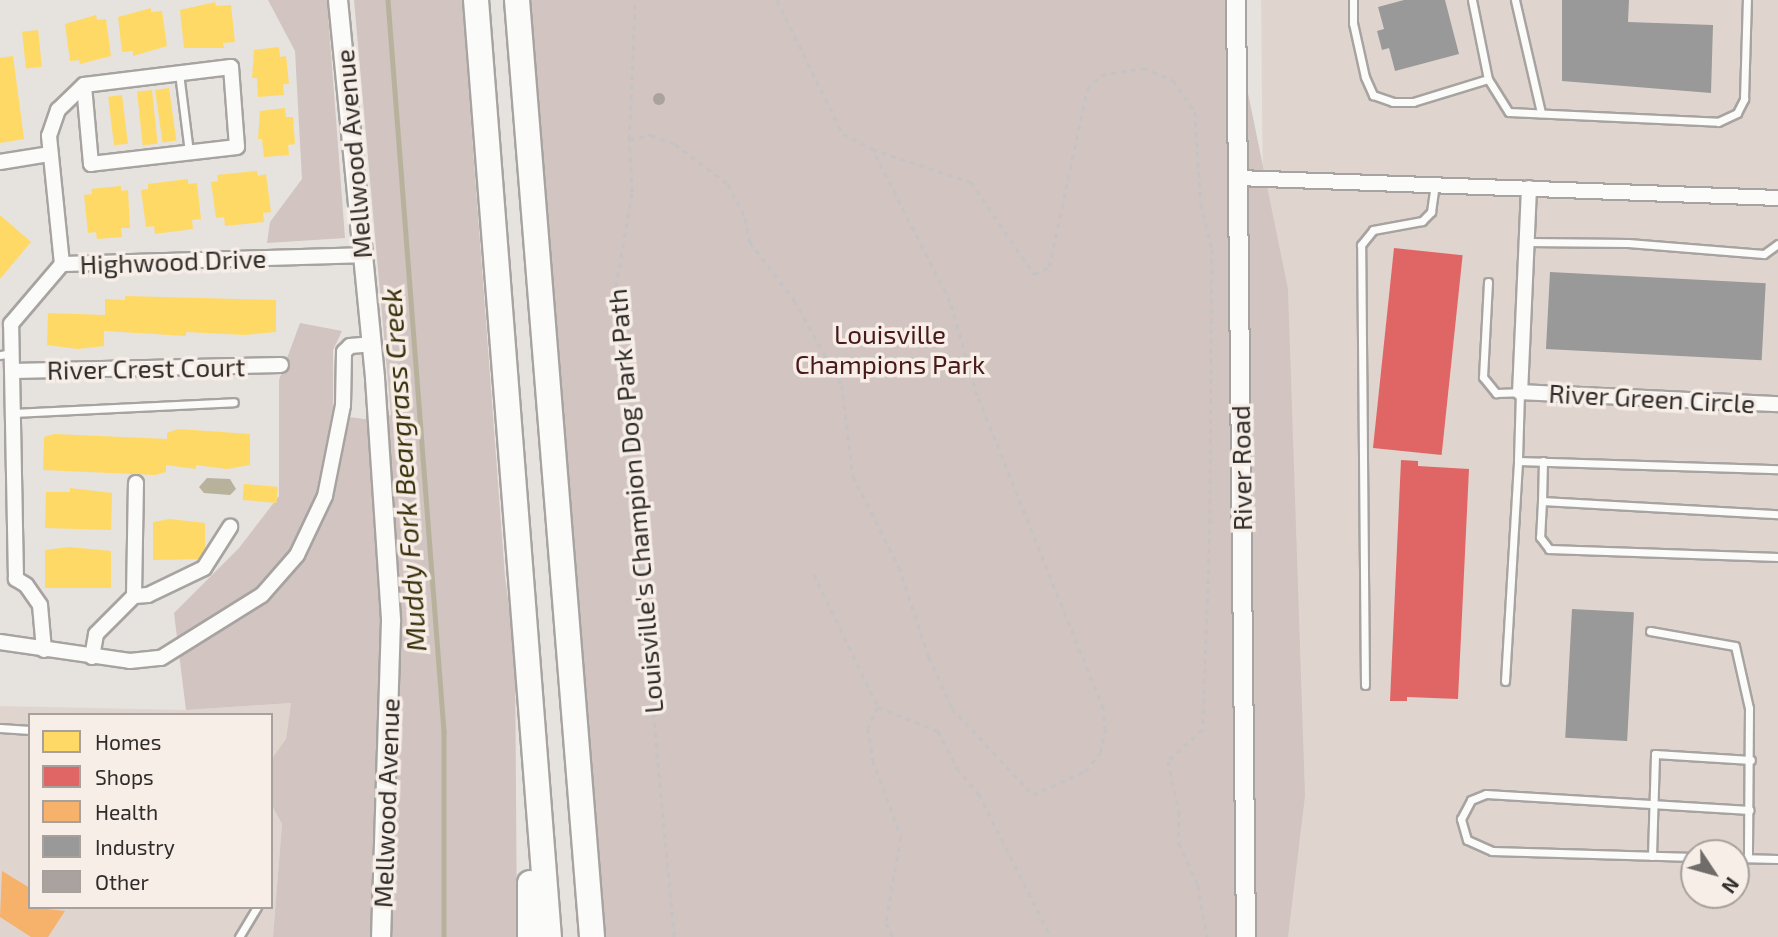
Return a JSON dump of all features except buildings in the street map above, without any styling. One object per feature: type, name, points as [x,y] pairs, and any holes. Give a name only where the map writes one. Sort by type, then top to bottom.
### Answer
[{"type":"highway","points":[[476,0],[549,937]]},
{"type":"highway","points":[[517,0],[548,404],[600,937]]},
{"type":"highway","points":[[581,754],[592,937]]},
{"type":"highway","points":[[530,937],[530,877],[540,806]]},
{"type":"street","name":"Mellwood Avenue","points":[[338,0],[371,344],[391,621],[381,937]]},
{"type":"street","name":"River Road","points":[[1236,0],[1246,937]]},
{"type":"street","points":[[231,67],[237,147],[91,164],[84,85],[231,67]]},
{"type":"street","name":"Highwood Drive","points":[[84,85],[51,122],[50,154],[62,264],[362,255]]},
{"type":"street","points":[[0,162],[50,154]]},
{"type":"street","points":[[1238,178],[1778,198]]},
{"type":"street","name":"River Green Circle","points":[[1529,188],[1520,392],[1778,404]]},
{"type":"street","points":[[44,650],[40,605],[26,585],[16,579],[12,371],[6,354],[11,324],[62,264]]},
{"type":"street","points":[[0,642],[92,657],[142,661],[170,655],[244,608],[279,579],[297,555],[325,496],[343,405],[344,352],[350,346],[371,344]]},
{"type":"street","name":"River Crest Court","points":[[12,371],[281,365]]},
{"type":"street","points":[[134,596],[136,484]]},
{"type":"street","points":[[92,657],[96,634],[134,596],[148,594],[204,568],[230,527]]},
{"type":"lane","points":[[1353,0],[1353,23],[1373,95],[1413,102],[1488,79]]},
{"type":"lane","points":[[1472,0],[1488,79],[1509,113],[1718,122],[1737,113],[1744,99],[1749,47],[1747,0]]},
{"type":"lane","points":[[1515,0],[1541,113]]},
{"type":"lane","points":[[179,73],[189,152]]},
{"type":"lane","points":[[1365,685],[1361,245],[1373,230],[1422,222],[1431,212],[1435,184]]},
{"type":"lane","points":[[1527,242],[1628,243],[1764,254],[1778,244]]},
{"type":"lane","points":[[1488,282],[1483,377],[1496,393],[1520,392],[1505,681]]},
{"type":"lane","points":[[12,413],[234,402]]},
{"type":"lane","points":[[1518,461],[1778,469]]},
{"type":"lane","points":[[1543,461],[1540,537],[1549,549],[1778,557]]},
{"type":"lane","points":[[1542,501],[1778,514]]},
{"type":"lane","points":[[1650,631],[1735,646],[1749,708],[1751,760],[1748,839]]},
{"type":"lane","points":[[0,728],[28,730]]},
{"type":"lane","points":[[1651,856],[1655,754],[1751,760]]},
{"type":"lane","points":[[1680,857],[1492,851],[1467,840],[1461,819],[1471,800],[1486,794],[1653,802],[1749,810]]},
{"type":"lane","points":[[1750,858],[1778,859]]},
{"type":"lane","points":[[239,937],[256,909]]},
{"type":"path","name":"Louisville's Champion Dog Park Path","points":[[635,0],[629,140],[632,192],[614,297],[674,937]]},
{"type":"path","points":[[777,0],[843,134],[872,149],[971,182],[1034,274],[1049,267],[1087,89],[1101,75],[1143,68],[1173,80],[1195,112],[1201,204],[1212,249],[1210,529],[1203,730],[1168,761],[1180,812],[1178,843],[1198,885],[1207,937]]},
{"type":"path","points":[[629,140],[651,135],[675,144],[728,184],[745,218],[750,242],[794,300],[842,384],[853,477],[899,567],[929,657],[952,708],[1033,795],[1085,771],[1100,753],[1105,731],[1103,709],[977,396],[950,302],[872,149]]},
{"type":"path","points":[[814,574],[878,707],[938,731],[957,768],[979,794],[1051,937]]},
{"type":"path","points":[[878,707],[868,727],[873,760],[901,837],[886,923],[893,937]]},
{"type":"shaded area","points":[[1261,0],[1778,0],[1778,937],[1270,937]]},
{"type":"shaded area","points":[[207,478],[230,479],[236,489],[230,495],[204,493],[199,487]]},
{"type":"shaded area","points":[[291,703],[286,740],[273,757],[273,713],[28,713],[28,909],[273,909],[273,808],[282,824],[273,937],[0,937],[0,706],[186,710]]},
{"type":"green space","points":[[268,0],[327,0],[345,238],[267,243],[270,222],[302,179],[295,51]]},
{"type":"green space","points":[[354,0],[462,0],[505,577],[515,651],[517,937],[273,937],[282,824],[273,808],[273,757],[286,739],[291,703],[186,710],[174,613],[239,548],[279,496],[279,380],[300,323],[342,331],[333,350],[333,415],[372,420],[391,415]]},
{"type":"green space","name":"Louisville Champions Park","points":[[519,0],[1229,0],[1288,289],[1305,796],[1288,937],[603,937]]},
{"type":"waterway","name":"Muddy Fork Beargrass Creek","points":[[388,0],[444,731],[444,937]]}]
